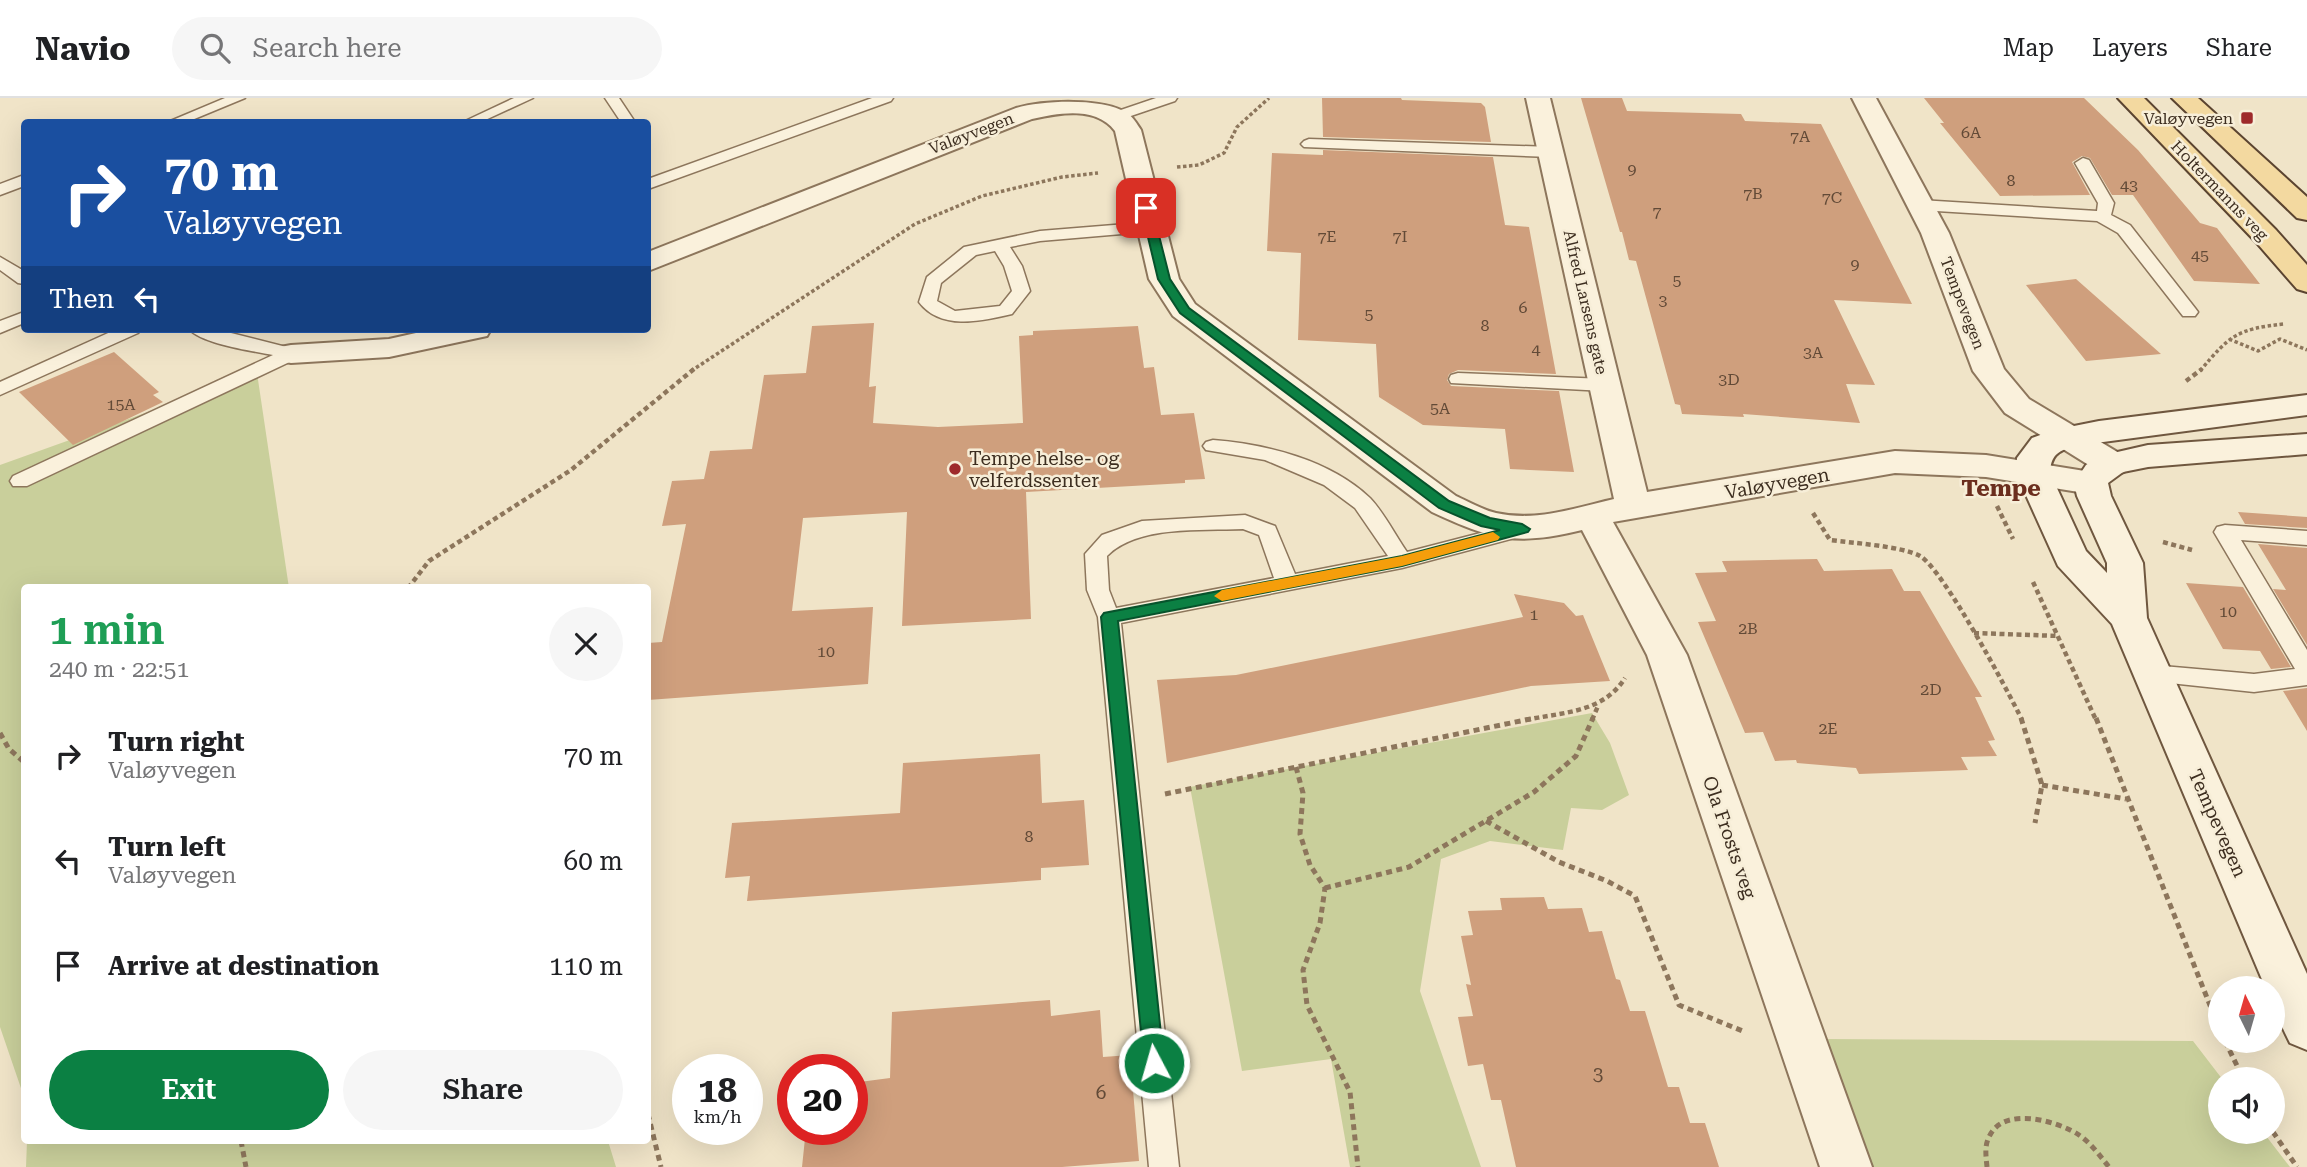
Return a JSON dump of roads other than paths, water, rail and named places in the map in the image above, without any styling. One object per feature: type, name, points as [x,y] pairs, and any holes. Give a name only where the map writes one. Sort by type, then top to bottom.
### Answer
[{"type":"main road","name":"Holtermanns veg","points":[[2130,98],[2266,236],[2307,284]]},
{"type":"main road","points":[[2184,98],[2307,212]]},
{"type":"street","name":"Alfred Larsens gate","points":[[1538,98],[1633,506]]},
{"type":"street","name":"Tempevegen","points":[[1864,98],[1946,259],[1989,371],[2017,406],[2066,437],[2102,473]]},
{"type":"street","name":"Valøyvegen","points":[[651,260],[1026,113],[1077,105],[1095,107],[1117,116],[1128,130],[1164,279],[1184,310],[1444,504],[1486,523],[1522,529],[1633,506],[1895,462],[1960,464],[2033,473],[2102,473],[2148,456],[2307,444]]},
{"type":"street","points":[[291,354],[388,348],[458,333]]},
{"type":"street","points":[[2128,618],[2071,557],[2033,473],[2034,458],[2044,445],[2066,437],[2307,405]]},
{"type":"street","name":"Valøyvegen","points":[[2202,453],[2307,465]]},
{"type":"street","points":[[2102,473],[2094,496],[2124,563],[2128,618]]},
{"type":"street","name":"Ola Frosts veg","points":[[1592,516],[1667,655],[1846,1167]]},
{"type":"street","name":"Tempevegen","points":[[2128,618],[2307,1028]]},
{"type":"lane","points":[[183,119],[239,98]]},
{"type":"lane","points":[[477,119],[526,98]]},
{"type":"lane","points":[[612,98],[626,119]]},
{"type":"lane","points":[[651,183],[886,98]]},
{"type":"lane","points":[[1117,116],[1170,98]]},
{"type":"lane","points":[[1308,144],[1551,152]]},
{"type":"lane","points":[[2083,163],[2106,203],[2106,211],[2101,216]]},
{"type":"lane","points":[[0,190],[21,181]]},
{"type":"lane","points":[[1920,205],[2101,216],[2124,229],[2189,312]]},
{"type":"lane","points":[[1000,244],[1013,266],[1021,291],[1006,310],[969,317],[940,314],[928,302],[933,281],[970,251],[1000,244],[1040,236],[1151,227]]},
{"type":"lane","points":[[0,262],[21,277]]},
{"type":"lane","points":[[0,328],[21,318]]},
{"type":"lane","points":[[0,389],[123,333]]},
{"type":"lane","points":[[208,333],[291,354]]},
{"type":"lane","points":[[20,481],[291,354]]},
{"type":"lane","points":[[1458,379],[1605,385]]},
{"type":"lane","points":[[1213,446],[1231,446],[1278,457],[1322,476],[1362,503],[1402,561]]},
{"type":"lane","points":[[1164,1167],[1109,617],[1098,590],[1096,554],[1110,540],[1142,528],[1245,522],[1268,531],[1287,583]]},
{"type":"lane","name":"Valøyvegen","points":[[1109,617],[1402,561],[1522,529]]},
{"type":"lane","points":[[2307,538],[2225,532],[2307,670]]},
{"type":"lane","points":[[2284,632],[2307,634]]},
{"type":"lane","points":[[2151,673],[2254,683],[2307,676]]},
{"type":"place","name":"Valøyvegen","points":[[2247,118]]},
{"type":"place","name":"Tempe helse- og velferdssenter","points":[[955,469]]},
{"type":"district","name":"Tempe","points":[[2001,488]]}]
